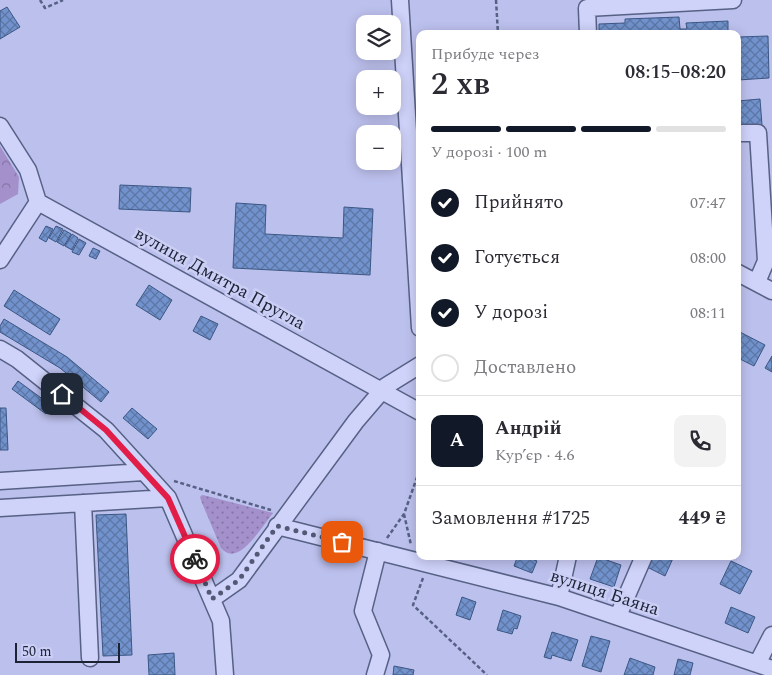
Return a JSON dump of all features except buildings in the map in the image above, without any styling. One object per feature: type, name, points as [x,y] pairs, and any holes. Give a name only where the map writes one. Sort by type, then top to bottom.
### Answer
[{"type":"street","points":[[400,0],[414,142],[416,204]]},
{"type":"street","points":[[588,30],[587,8],[733,0]]},
{"type":"street","points":[[0,126],[28,170],[38,202],[0,260]]},
{"type":"street","points":[[741,134],[758,133],[766,261],[757,282]]},
{"type":"street","name":"вулиця Дмитра Пругла","points":[[38,202],[416,410]]},
{"type":"street","points":[[741,274],[772,291]]},
{"type":"street","points":[[0,349],[17,359],[106,430],[168,498],[221,621],[225,675]]},
{"type":"street","points":[[212,599],[239,580],[356,421],[386,386],[416,367]]},
{"type":"street","points":[[0,481],[144,472]]},
{"type":"street","points":[[0,508],[168,498]]},
{"type":"street","points":[[83,503],[90,658]]},
{"type":"street","name":"вулиця Баяна","points":[[277,526],[559,597],[764,666]]},
{"type":"street","points":[[375,675],[381,655],[363,612],[378,551]]},
{"type":"street","points":[[559,597],[567,560]]},
{"type":"street","points":[[618,616],[642,560]]},
{"type":"street","points":[[764,666],[772,635]]},
{"type":"path","points":[[40,0],[45,8],[63,0]]},
{"type":"path","points":[[496,0],[498,30]]},
{"type":"path","points":[[378,551],[404,514],[416,480]]},
{"type":"path","points":[[404,514],[416,547]]},
{"type":"path","points":[[421,560],[422,563],[413,605],[488,675]]},
{"type":"green space","points":[[0,146],[19,177],[18,194],[0,204]]},
{"type":"green space","points":[[202,495],[273,513],[242,550],[228,553],[221,548],[202,503],[200,497]]},
{"type":"way so far","points":[[195,559],[212,599],[239,580],[277,526],[342,542]]},
{"type":"route","points":[[62,394],[106,430],[168,498],[195,559]]}]
